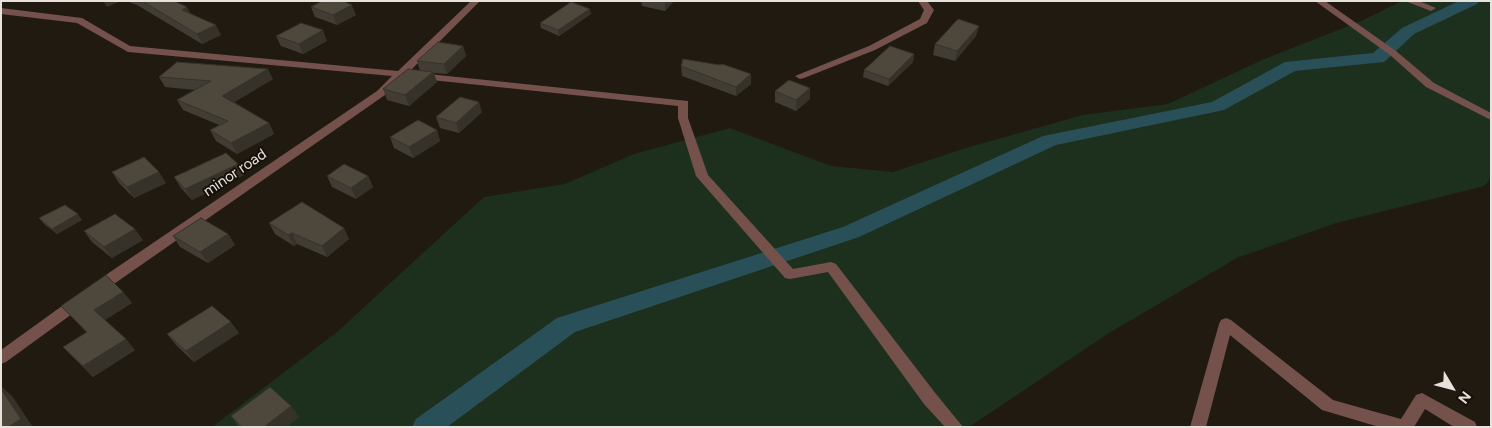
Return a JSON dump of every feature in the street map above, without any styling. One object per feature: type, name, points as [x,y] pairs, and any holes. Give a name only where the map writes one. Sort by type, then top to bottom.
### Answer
[{"type":"street","name":"minor road","points":[[1,358],[124,269],[381,93],[476,1]]},
{"type":"street","points":[[800,76],[872,48],[924,21],[929,10],[922,1]]},
{"type":"street","points":[[1319,1],[1393,52],[1430,86],[1491,117]]},
{"type":"street","points":[[1408,1],[1432,8]]},
{"type":"street","points":[[1,11],[79,20],[128,49],[401,74],[684,103],[683,118],[702,176],[790,274],[831,267],[930,399],[955,427]]},
{"type":"street","points":[[1198,427],[1226,324],[1328,405],[1404,427],[1422,400],[1469,427]]},
{"type":"green space","points":[[1402,1],[1491,1],[1491,178],[1484,186],[1336,223],[1237,258],[1109,333],[969,427],[212,427],[337,332],[484,197],[565,184],[634,154],[730,128],[831,166],[893,172],[966,148],[1083,115],[1168,104],[1262,60],[1361,21]]},
{"type":"building","points":[[142,1],[174,1],[187,7],[182,10],[216,25],[197,34]]},
{"type":"building","points":[[322,1],[343,1],[352,5],[333,15],[311,7]]},
{"type":"building","points":[[571,2],[590,9],[558,30],[540,23]]},
{"type":"building","points":[[958,19],[979,26],[957,51],[935,44]]},
{"type":"building","points":[[301,23],[323,30],[299,44],[276,36]]},
{"type":"building","points":[[438,42],[463,46],[444,64],[417,61]]},
{"type":"building","points":[[890,46],[914,54],[889,79],[864,70]]},
{"type":"building","points":[[683,59],[722,64],[751,74],[736,87],[681,66]]},
{"type":"building","points":[[177,62],[268,69],[222,96],[269,123],[231,143],[210,130],[228,121],[177,100],[211,81],[159,77]]},
{"type":"building","points":[[408,69],[433,72],[405,95],[383,89]]},
{"type":"building","points":[[789,80],[810,88],[796,100],[775,91]]},
{"type":"building","points":[[460,97],[479,102],[456,123],[436,117]]},
{"type":"building","points":[[418,120],[437,130],[409,147],[390,137]]},
{"type":"building","points":[[226,153],[238,164],[185,189],[174,177]]},
{"type":"building","points":[[144,157],[159,172],[127,187],[112,172]]},
{"type":"building","points":[[344,164],[368,176],[351,188],[327,176]]},
{"type":"building","points":[[302,202],[344,228],[322,246],[292,233],[288,235],[269,223]]},
{"type":"building","points":[[65,205],[78,214],[52,229],[39,218]]},
{"type":"building","points":[[115,214],[135,229],[104,247],[84,231]]},
{"type":"building","points":[[201,218],[228,234],[200,252],[173,236]]},
{"type":"building","points":[[106,275],[123,292],[94,310],[126,339],[83,366],[63,347],[87,332],[61,306]]},
{"type":"building","points":[[212,306],[231,322],[186,351],[167,334]]},
{"type":"building","points":[[270,387],[291,406],[264,427],[242,427],[231,416]]},
{"type":"building","points":[[1,389],[21,419],[8,427],[1,427]]},
{"type":"waterway","points":[[426,427],[566,325],[851,232],[1050,140],[1218,106],[1291,66],[1378,58],[1408,31],[1472,1]]}]
